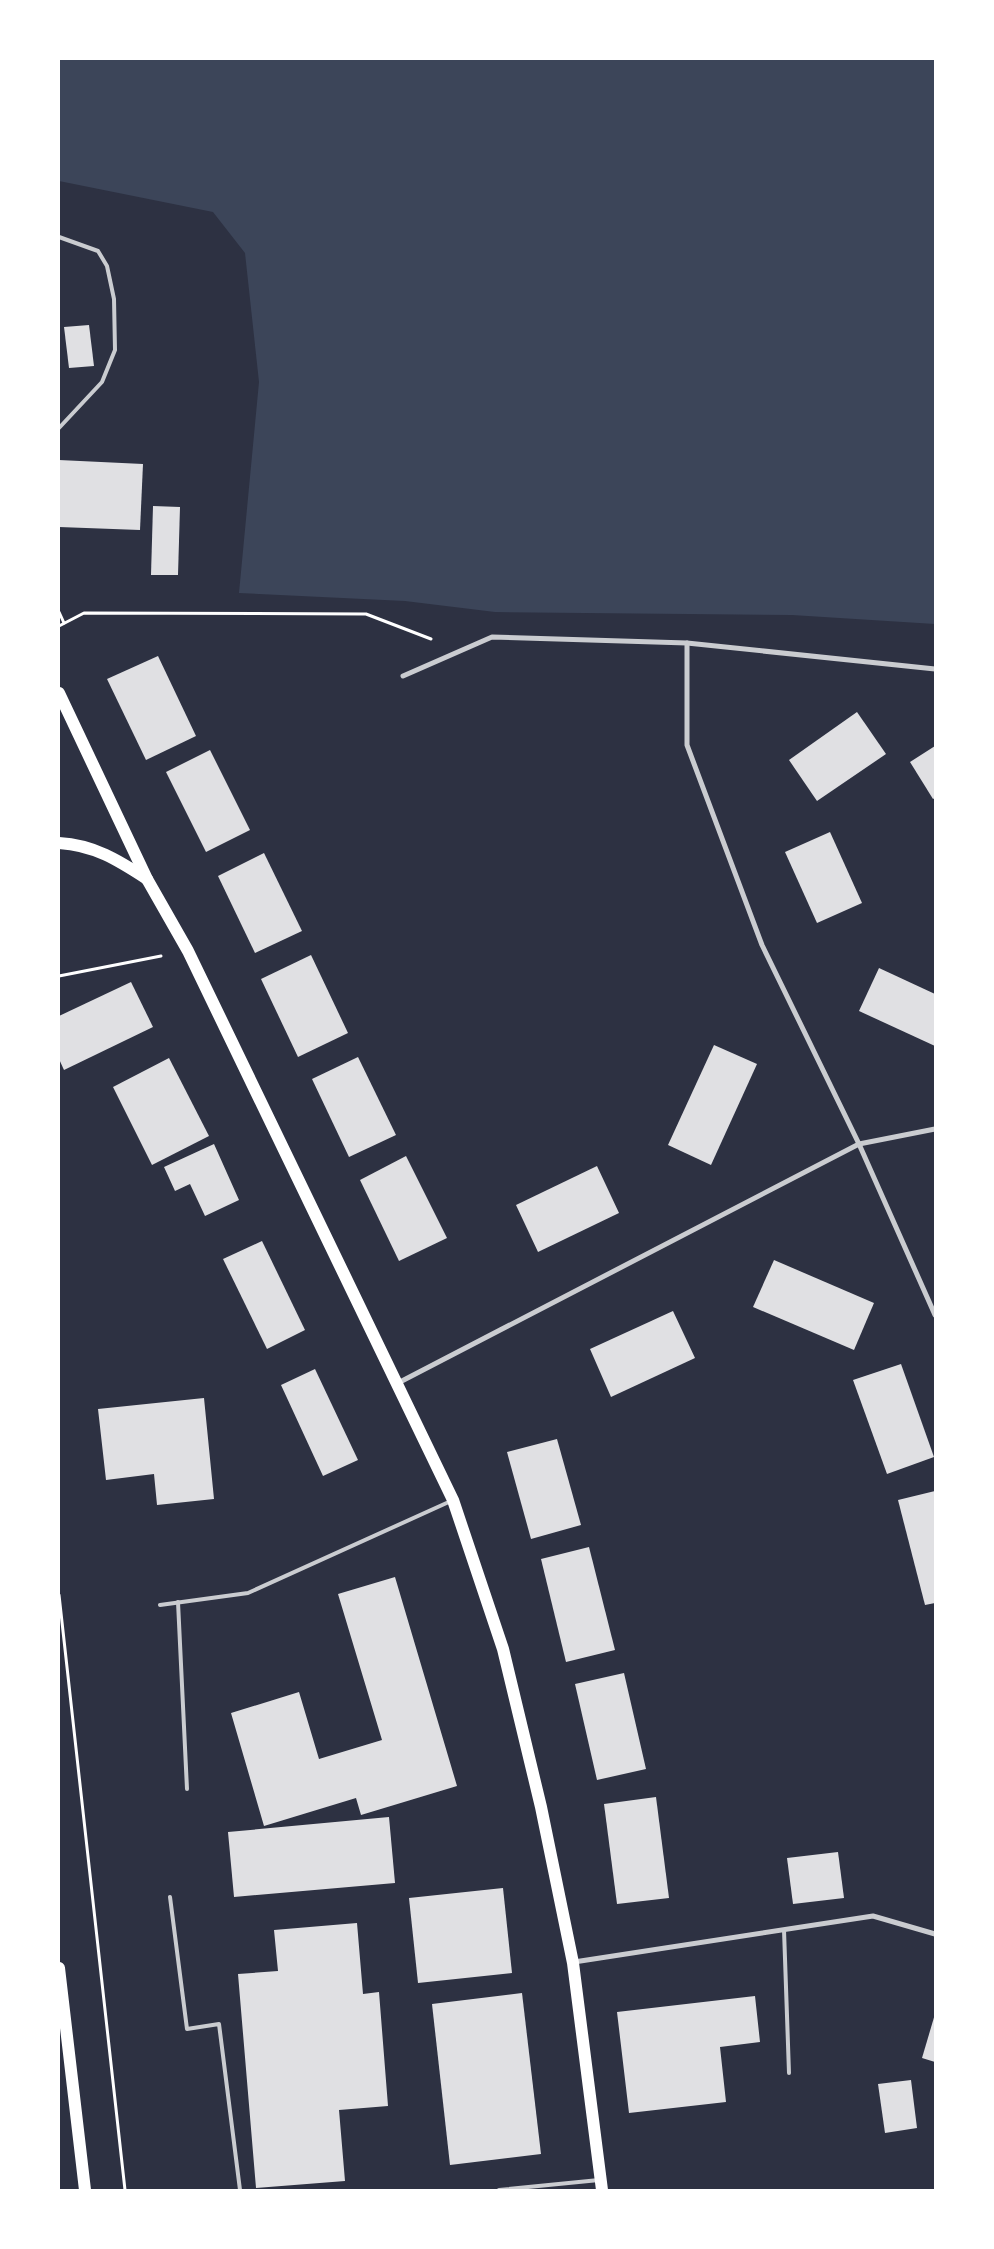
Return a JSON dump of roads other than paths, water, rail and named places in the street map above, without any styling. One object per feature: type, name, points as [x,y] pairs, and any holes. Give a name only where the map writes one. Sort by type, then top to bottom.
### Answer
[{"type":"main road","points":[[59,693],[147,878],[188,951],[453,1500],[503,1649],[541,1808],[573,1963],[602,2185]]},
{"type":"main road","points":[[59,843],[79,844],[114,857],[147,878]]},
{"type":"main road","points":[[59,1968],[85,2190]]},
{"type":"street","points":[[402,676],[492,637],[687,643],[935,669]]},
{"type":"street","points":[[687,643],[687,745],[762,945],[859,1144],[935,1315]]},
{"type":"street","points":[[398,1383],[859,1144],[935,1128]]},
{"type":"street","points":[[573,1963],[873,1916],[935,1934]]},
{"type":"lane","points":[[59,237],[98,251],[107,266],[114,299],[115,350],[102,382],[59,428]]},
{"type":"lane","points":[[160,1605],[248,1592],[453,1500]]},
{"type":"lane","points":[[178,1602],[187,1789]]},
{"type":"lane","points":[[170,1897],[187,2029],[219,2024],[240,2190]]},
{"type":"lane","points":[[784,1930],[789,2073]]},
{"type":"lane","points":[[499,2190],[602,2185]]}]
